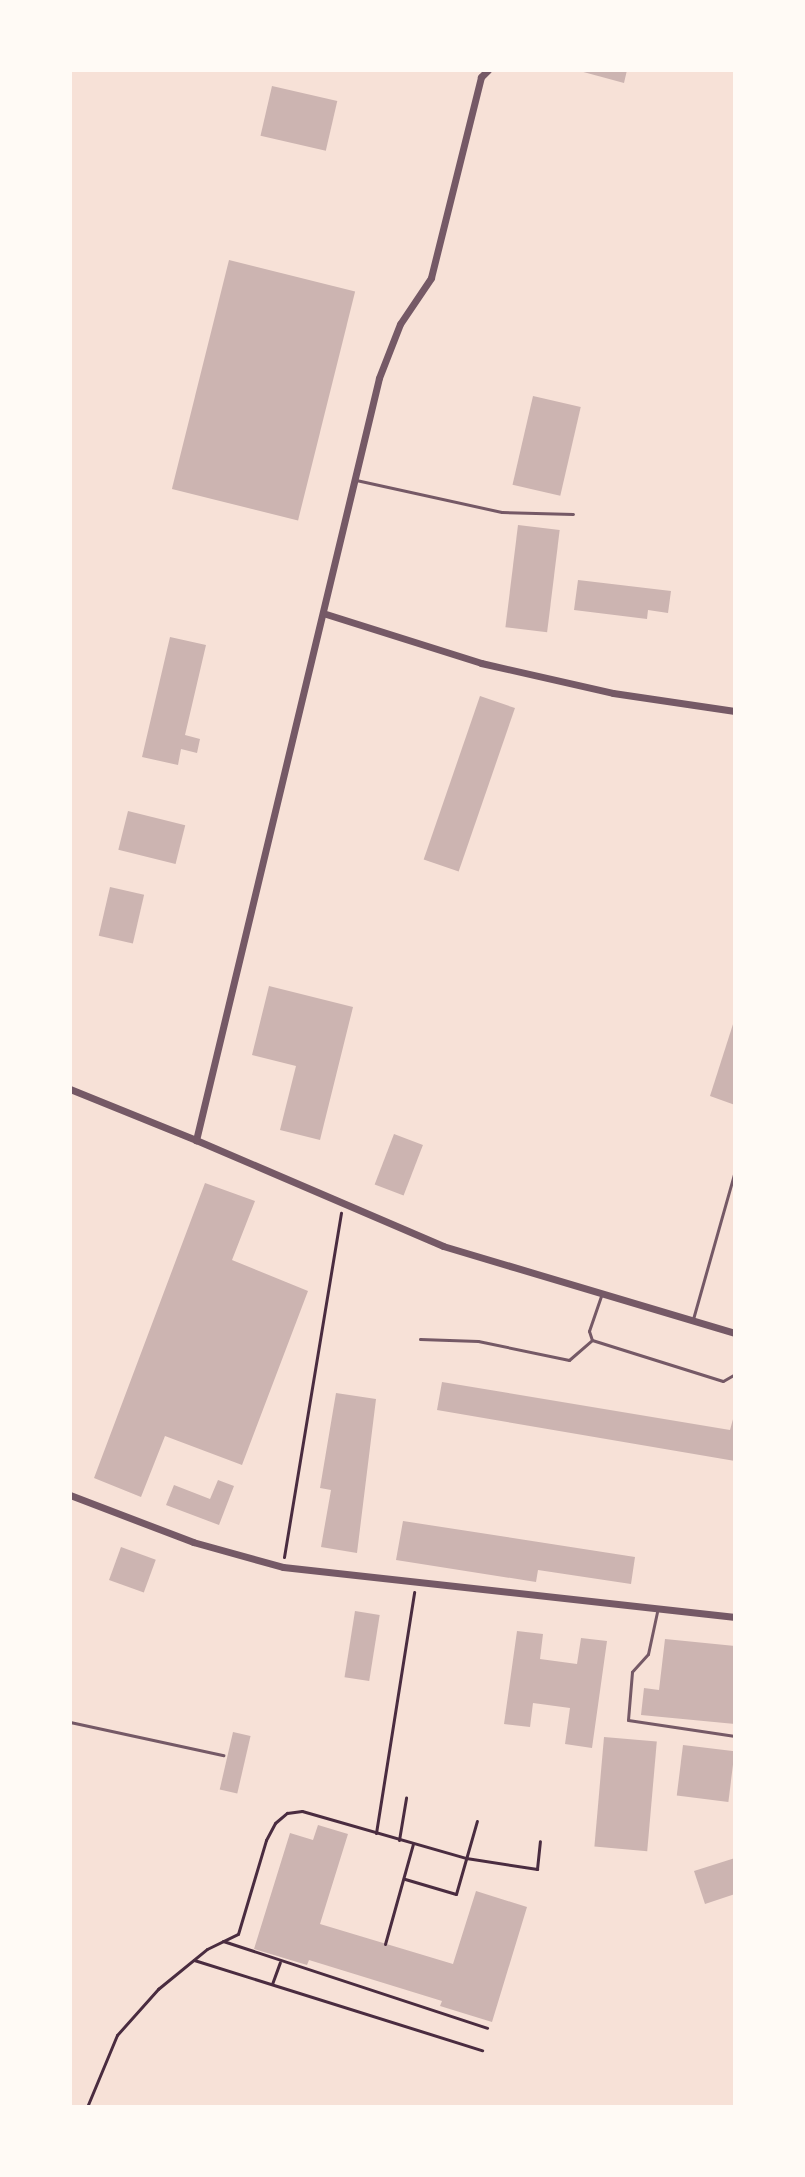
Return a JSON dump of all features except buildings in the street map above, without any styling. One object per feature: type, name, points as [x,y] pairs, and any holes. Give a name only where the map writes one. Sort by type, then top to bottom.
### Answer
[{"type":"street","points":[[196,1140],[326,614],[379,378],[400,324],[431,278],[481,77],[488,70]]},
{"type":"street","points":[[326,614],[481,663],[613,693],[735,711]]},
{"type":"street","points":[[70,1089],[443,1246],[735,1333]]},
{"type":"street","points":[[70,1495],[193,1542],[283,1567],[735,1617]]},
{"type":"lane","points":[[356,480],[502,512],[573,514]]},
{"type":"lane","points":[[693,1319],[735,1171]]},
{"type":"lane","points":[[592,1340],[589,1331],[602,1293]]},
{"type":"lane","points":[[420,1339],[478,1341],[569,1360],[592,1340]]},
{"type":"lane","points":[[592,1340],[723,1381],[735,1374]]},
{"type":"lane","points":[[658,1608],[648,1654],[632,1672],[628,1720],[735,1736]]},
{"type":"lane","points":[[70,1722],[223,1755]]},
{"type":"path","points":[[283,1567],[342,1201]]},
{"type":"path","points":[[376,1833],[416,1583]]},
{"type":"path","points":[[399,1840],[406,1798]]},
{"type":"path","points":[[87,2107],[117,2035],[158,1989],[194,1960],[238,1934],[266,1840],[275,1823],[287,1813],[302,1811],[466,1858],[537,1869],[543,1850],[540,1841]]},
{"type":"path","points":[[405,1879],[456,1894],[477,1821]]},
{"type":"path","points":[[385,1944],[413,1844]]},
{"type":"path","points":[[223,1941],[487,2028]]},
{"type":"path","points":[[194,1960],[482,2050]]},
{"type":"path","points":[[272,1984],[280,1962]]}]
